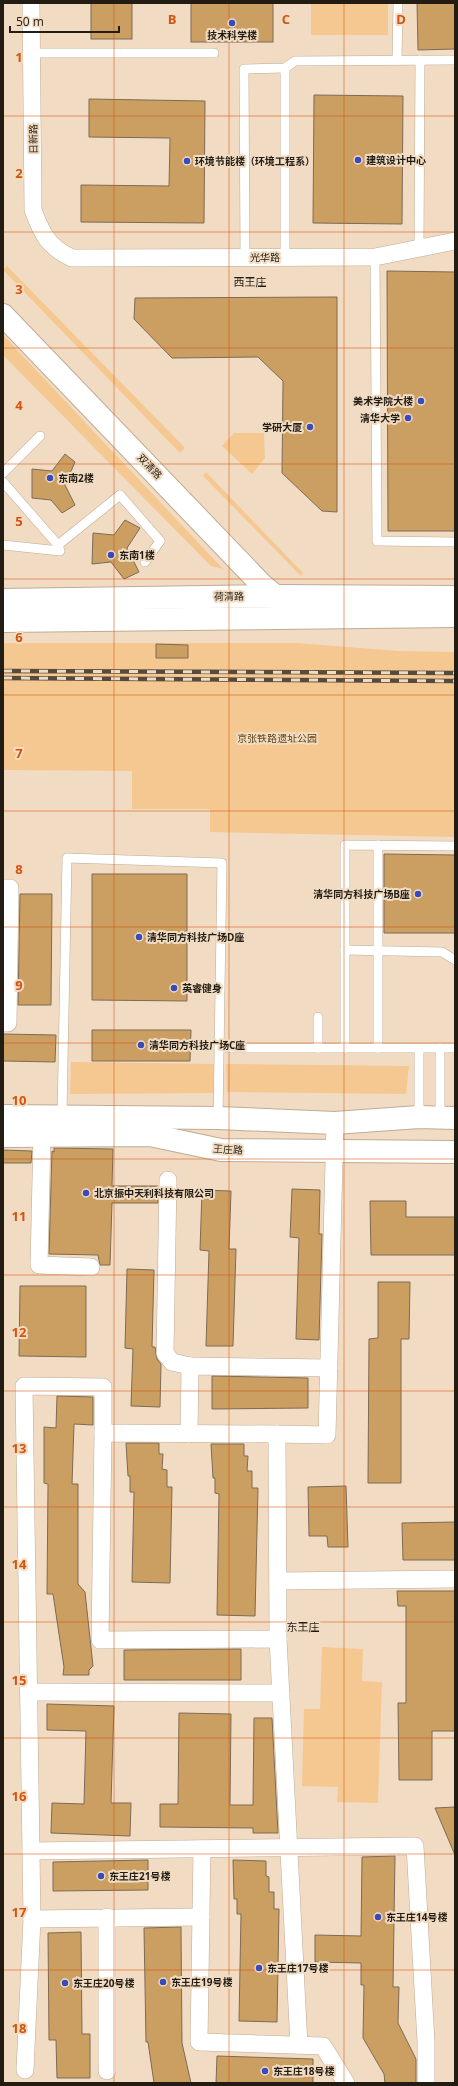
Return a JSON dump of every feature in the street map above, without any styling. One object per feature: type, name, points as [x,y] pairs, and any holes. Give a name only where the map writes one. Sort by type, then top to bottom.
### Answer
[{"type":"main road","name":"双清路","points":[[3,314],[275,596],[298,617]]},
{"type":"main road","name":"荷清路","points":[[3,600],[275,596],[455,598]]},
{"type":"main road","points":[[3,620],[455,616]]},
{"type":"main road","points":[[298,617],[338,626],[455,630]]},
{"type":"main road","points":[[3,1116],[62,1115],[218,1118],[335,1123],[438,1117]]},
{"type":"main road","name":"王庄路","points":[[3,1136],[150,1135],[221,1150],[455,1152]]},
{"type":"street","name":"日新路","points":[[31,3],[33,210],[42,234],[62,253],[72,258]]},
{"type":"street","name":"光华路","points":[[72,258],[375,257],[455,241]]},
{"type":"street","points":[[3,888],[10,888],[8,1023],[3,1023]]},
{"type":"street","points":[[103,1433],[327,1435],[335,1123]]},
{"type":"street","points":[[42,1135],[39,1265],[91,1267]]},
{"type":"street","points":[[168,1180],[165,1353],[172,1362],[190,1366],[329,1368]]},
{"type":"street","points":[[189,1434],[190,1366]]},
{"type":"street","points":[[25,2070],[32,1919],[30,1692],[24,1386],[104,1387],[100,1640],[278,1639]]},
{"type":"street","points":[[277,1434],[278,1639],[290,1846],[299,2045]]},
{"type":"street","points":[[278,1581],[455,1579]]},
{"type":"street","points":[[30,1692],[281,1692]]},
{"type":"street","points":[[31,1851],[202,1849],[290,1846],[415,1846],[426,2042],[426,2083]]},
{"type":"street","points":[[202,1849],[199,2042],[323,2046],[346,2083]]},
{"type":"street","points":[[107,1917],[107,2071]]},
{"type":"street","points":[[32,1919],[201,1917]]},
{"type":"lane","points":[[397,60],[398,3]]},
{"type":"lane","points":[[32,54],[214,53]]},
{"type":"lane","points":[[419,248],[420,60]]},
{"type":"lane","points":[[244,257],[244,69],[285,68],[295,61],[455,60]]},
{"type":"lane","points":[[285,68],[285,257]]},
{"type":"lane","points":[[375,257],[377,541],[455,542]]},
{"type":"lane","points":[[3,473],[40,436]]},
{"type":"lane","points":[[3,482],[58,545],[60,551],[3,545]]},
{"type":"lane","points":[[58,545],[120,495],[160,541],[145,562]]},
{"type":"lane","points":[[345,1048],[345,845],[455,846]]},
{"type":"lane","points":[[378,845],[378,1048]]},
{"type":"lane","points":[[62,1115],[67,858],[222,863],[218,1118]]},
{"type":"lane","points":[[345,950],[442,952],[455,960]]},
{"type":"lane","points":[[318,1017],[318,1048]]},
{"type":"lane","points":[[219,1048],[455,1048]]},
{"type":"lane","points":[[419,1048],[438,1117]]},
{"type":"lane","points":[[438,1117],[440,1048]]},
{"type":"green space","points":[[311,3],[388,3],[388,35],[311,35]]},
{"type":"green space","points":[[7,266],[185,448],[180,453],[3,270]]},
{"type":"green space","points":[[3,335],[223,569],[211,566],[3,355]]},
{"type":"green space","points":[[234,433],[264,433],[265,458],[252,474],[222,446]]},
{"type":"green space","points":[[206,472],[303,573],[301,576],[203,476]]},
{"type":"green space","name":"京张铁路遗址公园","points":[[3,643],[296,643],[399,651],[455,652],[455,837],[210,832],[210,809],[132,809],[132,771],[3,770]]},
{"type":"green space","points":[[71,1062],[214,1064],[213,1093],[70,1094]]},
{"type":"green space","points":[[226,1064],[409,1066],[406,1094],[227,1092]]},
{"type":"green space","points":[[322,1647],[363,1649],[362,1681],[382,1682],[378,1803],[337,1802],[338,1787],[302,1786],[304,1709],[320,1709]]},
{"type":"building","points":[[91,3],[132,3],[132,39],[91,39]]},
{"type":"building","name":"技术科学楼","points":[[191,3],[273,3],[273,42],[191,42]]},
{"type":"building","points":[[417,3],[455,3],[455,49],[418,50]]},
{"type":"building","name":"建筑设计中心","points":[[314,95],[403,96],[402,224],[313,223]]},
{"type":"building","name":"环境节能楼（环境工程系）","points":[[89,99],[205,101],[204,223],[81,222],[81,185],[169,186],[170,138],[89,137]]},
{"type":"building","name":"美术学院大楼","points":[[387,271],[455,272],[455,531],[388,531]]},
{"type":"building","name":"学研大厦","points":[[337,297],[337,512],[322,511],[282,473],[283,381],[258,357],[172,358],[134,319],[135,298]]},
{"type":"building","name":"东南2楼","points":[[65,454],[75,462],[65,485],[75,505],[62,513],[51,500],[32,498],[32,469],[52,471]]},
{"type":"building","name":"东南1楼","points":[[125,520],[140,528],[127,548],[139,572],[124,579],[111,562],[92,564],[93,533],[114,535]]},
{"type":"building","points":[[156,644],[188,645],[188,658],[156,658]]},
{"type":"building","name":"清华同方科技广场B座","points":[[384,854],[455,855],[455,933],[384,933]]},
{"type":"building","name":"清华同方科技广场D座","points":[[92,874],[187,874],[187,1001],[92,1000]]},
{"type":"building","points":[[20,894],[52,894],[51,1005],[18,1005]]},
{"type":"building","name":"清华同方科技广场C座","points":[[92,1030],[191,1030],[190,1061],[92,1061]]},
{"type":"building","points":[[3,1034],[56,1035],[55,1062],[3,1061]]},
{"type":"building","points":[[54,1148],[113,1149],[112,1186],[158,1186],[158,1203],[112,1203],[110,1265],[100,1265],[98,1255],[49,1254],[52,1151],[54,1152]]},
{"type":"building","points":[[3,1150],[32,1151],[31,1163],[3,1163]]},
{"type":"building","points":[[292,1189],[320,1190],[319,1234],[322,1234],[319,1340],[296,1339],[299,1238],[290,1237]]},
{"type":"building","points":[[202,1190],[231,1191],[229,1249],[236,1249],[233,1346],[206,1346],[209,1251],[200,1250]]},
{"type":"building","points":[[370,1201],[406,1201],[406,1217],[455,1217],[455,1255],[371,1255]]},
{"type":"building","points":[[127,1269],[154,1270],[152,1347],[155,1347],[157,1359],[161,1364],[160,1407],[131,1406],[133,1349],[125,1348]]},
{"type":"building","points":[[378,1282],[410,1282],[409,1339],[401,1339],[401,1483],[368,1483],[369,1339],[378,1338]]},
{"type":"building","points":[[20,1286],[86,1286],[86,1357],[19,1356]]},
{"type":"building","points":[[212,1376],[308,1378],[308,1408],[212,1409]]},
{"type":"building","points":[[57,1396],[93,1397],[93,1425],[74,1424],[72,1484],[78,1484],[78,1584],[85,1592],[93,1666],[89,1670],[89,1675],[63,1675],[64,1667],[53,1594],[47,1594],[48,1484],[44,1483],[44,1427],[56,1428]]},
{"type":"building","points":[[126,1443],[159,1443],[159,1454],[163,1454],[162,1469],[167,1470],[167,1487],[172,1487],[170,1583],[132,1582],[134,1492],[130,1492],[130,1476],[128,1476]]},
{"type":"building","points":[[211,1444],[244,1444],[244,1456],[248,1456],[247,1471],[252,1471],[252,1488],[258,1488],[255,1616],[217,1615],[219,1494],[215,1493],[215,1478],[213,1478]]},
{"type":"building","points":[[346,1486],[348,1547],[328,1547],[327,1536],[309,1536],[308,1487]]},
{"type":"building","points":[[455,1522],[455,1560],[403,1560],[402,1523]]},
{"type":"building","points":[[397,1591],[455,1591],[455,1731],[432,1731],[432,1780],[399,1780],[398,1703],[406,1703],[406,1606],[398,1606]]},
{"type":"building","points":[[241,1649],[241,1680],[124,1680],[124,1650]]},
{"type":"building","points":[[47,1704],[114,1706],[111,1803],[131,1803],[130,1836],[51,1833],[52,1803],[84,1804],[86,1731],[47,1730]]},
{"type":"building","points":[[179,1713],[231,1714],[230,1805],[253,1805],[254,1718],[272,1718],[278,1833],[253,1833],[253,1828],[160,1827],[160,1804],[178,1804]]},
{"type":"building","points":[[455,1807],[455,1855],[435,1808]]},
{"type":"building","name":"东王庄14号楼","points":[[395,1856],[393,1987],[399,1987],[398,2023],[416,2059],[416,2083],[385,2083],[384,2074],[363,2038],[364,1985],[361,1985],[361,1963],[315,1962],[315,1935],[361,1936],[362,1857]]},
{"type":"building","name":"东王庄21号楼","points":[[148,1860],[148,1890],[53,1891],[53,1862]]},
{"type":"building","name":"东王庄17号楼","points":[[233,1860],[266,1861],[266,1876],[269,1877],[269,1892],[274,1892],[274,1909],[279,1909],[277,2022],[239,2021],[241,1914],[237,1914],[237,1899],[234,1899]]},
{"type":"building","name":"东王庄19号楼","points":[[181,1927],[182,2043],[191,2083],[154,2083],[148,2042],[146,2042],[144,1928]]},
{"type":"building","name":"东王庄20号楼","points":[[81,1932],[82,2034],[90,2034],[90,2078],[57,2078],[56,2040],[49,2040],[48,1933]]},
{"type":"building","name":"东王庄18号楼","points":[[217,2056],[313,2059],[313,2083],[216,2083]]},
{"type":"railway","points":[[3,671],[455,673]]},
{"type":"railway","points":[[3,678],[455,681]]},
{"type":"place","name":"技术科学楼","points":[[232,23]]},
{"type":"place","name":"建筑设计中心","points":[[358,160]]},
{"type":"place","name":"环境节能楼（环境工程系）","points":[[187,161]]},
{"type":"place","name":"美术学院大楼","points":[[421,401]]},
{"type":"place","name":"清华大学","points":[[408,418]]},
{"type":"place","name":"学研大厦","points":[[310,427]]},
{"type":"place","name":"东南2楼","points":[[50,478]]},
{"type":"place","name":"东南1楼","points":[[111,555]]},
{"type":"place","name":"清华同方科技广场B座","points":[[418,894]]},
{"type":"place","name":"清华同方科技广场D座","points":[[139,937]]},
{"type":"place","name":"英睿健身","points":[[174,988]]},
{"type":"place","name":"清华同方科技广场C座","points":[[141,1045]]},
{"type":"place","name":"北京振中天利科技有限公司","points":[[86,1193]]},
{"type":"place","name":"东王庄21号楼","points":[[101,1876]]},
{"type":"place","name":"东王庄14号楼","points":[[378,1917]]},
{"type":"place","name":"东王庄17号楼","points":[[259,1968]]},
{"type":"place","name":"东王庄19号楼","points":[[163,1982]]},
{"type":"place","name":"东王庄20号楼","points":[[65,1983]]},
{"type":"place","name":"东王庄18号楼","points":[[265,2071]]},
{"type":"district","name":"西王庄","points":[[250,281]]},
{"type":"district","name":"东王庄","points":[[303,1626]]}]
